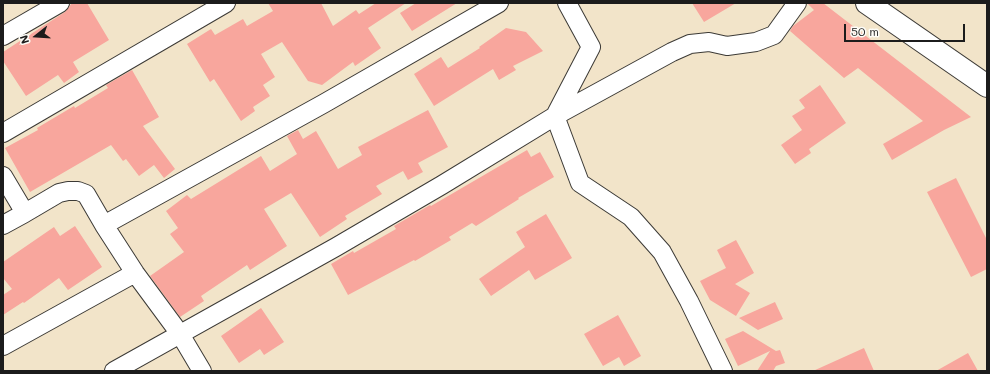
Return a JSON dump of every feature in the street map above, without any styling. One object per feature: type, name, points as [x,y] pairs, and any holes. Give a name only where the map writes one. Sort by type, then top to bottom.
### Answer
[{"type":"street","points":[[3,36],[60,3]]},
{"type":"street","points":[[3,134],[226,3]]},
{"type":"street","points":[[104,224],[323,104],[499,3]]},
{"type":"street","points":[[567,3],[591,47],[555,116],[580,182],[630,217],[662,252],[689,301],[723,371]]},
{"type":"street","points":[[114,371],[336,247],[442,185],[555,116],[672,52],[690,44],[709,42],[727,46],[756,42],[774,36],[797,3]]},
{"type":"street","points":[[868,3],[987,86]]},
{"type":"street","points":[[3,176],[25,213]]},
{"type":"street","points":[[3,225],[59,193],[78,191],[86,194],[135,273],[180,334],[202,371]]},
{"type":"street","points":[[3,346],[135,273]]},
{"type":"building","points":[[72,3],[87,3],[109,40],[73,62],[79,72],[64,83],[58,75],[26,96],[3,61],[3,52],[65,12]]},
{"type":"building","points":[[268,3],[321,3],[333,26],[356,10],[359,14],[376,3],[406,3],[368,28],[381,48],[355,66],[353,62],[322,85],[308,81],[282,42],[261,54],[275,77],[263,85],[270,96],[253,107],[255,111],[241,121],[214,79],[210,82],[187,44],[211,29],[215,35],[243,19],[247,26],[273,11]]},
{"type":"building","points":[[416,3],[457,3],[412,31],[400,13]]},
{"type":"building","points":[[692,3],[736,3],[704,22]]},
{"type":"building","points":[[807,3],[823,3],[971,117],[944,130],[892,160],[883,144],[923,121],[858,68],[844,78],[790,31],[793,26],[814,10]]},
{"type":"building","points":[[506,28],[526,32],[543,51],[513,66],[516,70],[499,80],[493,69],[434,106],[414,74],[441,57],[448,68],[480,48],[479,47]]},
{"type":"building","points":[[132,70],[159,117],[143,126],[175,169],[164,178],[154,165],[139,176],[126,159],[123,161],[111,145],[30,192],[5,148],[38,130],[37,128],[74,106],[75,108],[108,88],[106,85]]},
{"type":"building","points":[[820,85],[846,123],[809,149],[811,153],[795,164],[781,145],[802,130],[792,116],[805,108],[799,100]]},
{"type":"building","points":[[428,110],[448,147],[418,163],[423,172],[408,180],[403,171],[376,186],[382,194],[345,216],[347,219],[320,237],[291,193],[264,209],[287,246],[250,270],[247,265],[201,296],[204,301],[180,317],[150,276],[184,252],[170,234],[178,228],[166,211],[187,195],[191,199],[261,156],[270,171],[297,154],[287,136],[298,130],[303,139],[316,131],[338,169],[362,155],[358,147]]},
{"type":"building","points":[[527,150],[531,157],[540,152],[554,177],[518,198],[519,199],[476,226],[472,223],[449,237],[451,240],[415,261],[414,260],[348,295],[331,264],[353,251],[354,253],[396,229],[394,226]]},
{"type":"building","points":[[956,178],[987,240],[987,269],[971,277],[927,192]]},
{"type":"building","points":[[546,214],[572,258],[535,280],[529,270],[491,296],[479,279],[525,247],[516,232]]},
{"type":"building","points":[[75,226],[102,267],[68,290],[59,278],[24,303],[23,302],[3,315],[3,295],[12,289],[3,278],[3,262],[54,227],[60,236]]},
{"type":"building","points":[[736,240],[754,273],[735,284],[750,293],[736,316],[710,300],[700,281],[726,268],[717,250]]},
{"type":"building","points":[[775,302],[783,319],[758,330],[739,318]]},
{"type":"building","points":[[261,308],[284,342],[264,355],[260,349],[239,363],[221,336]]},
{"type":"building","points":[[618,315],[641,356],[624,366],[619,357],[603,366],[584,334]]},
{"type":"building","points":[[743,331],[776,351],[780,350],[785,363],[776,366],[773,371],[757,371],[770,351],[738,366],[725,339]]},
{"type":"building","points":[[864,348],[874,371],[813,371]]},
{"type":"building","points":[[968,353],[978,371],[936,371]]}]
